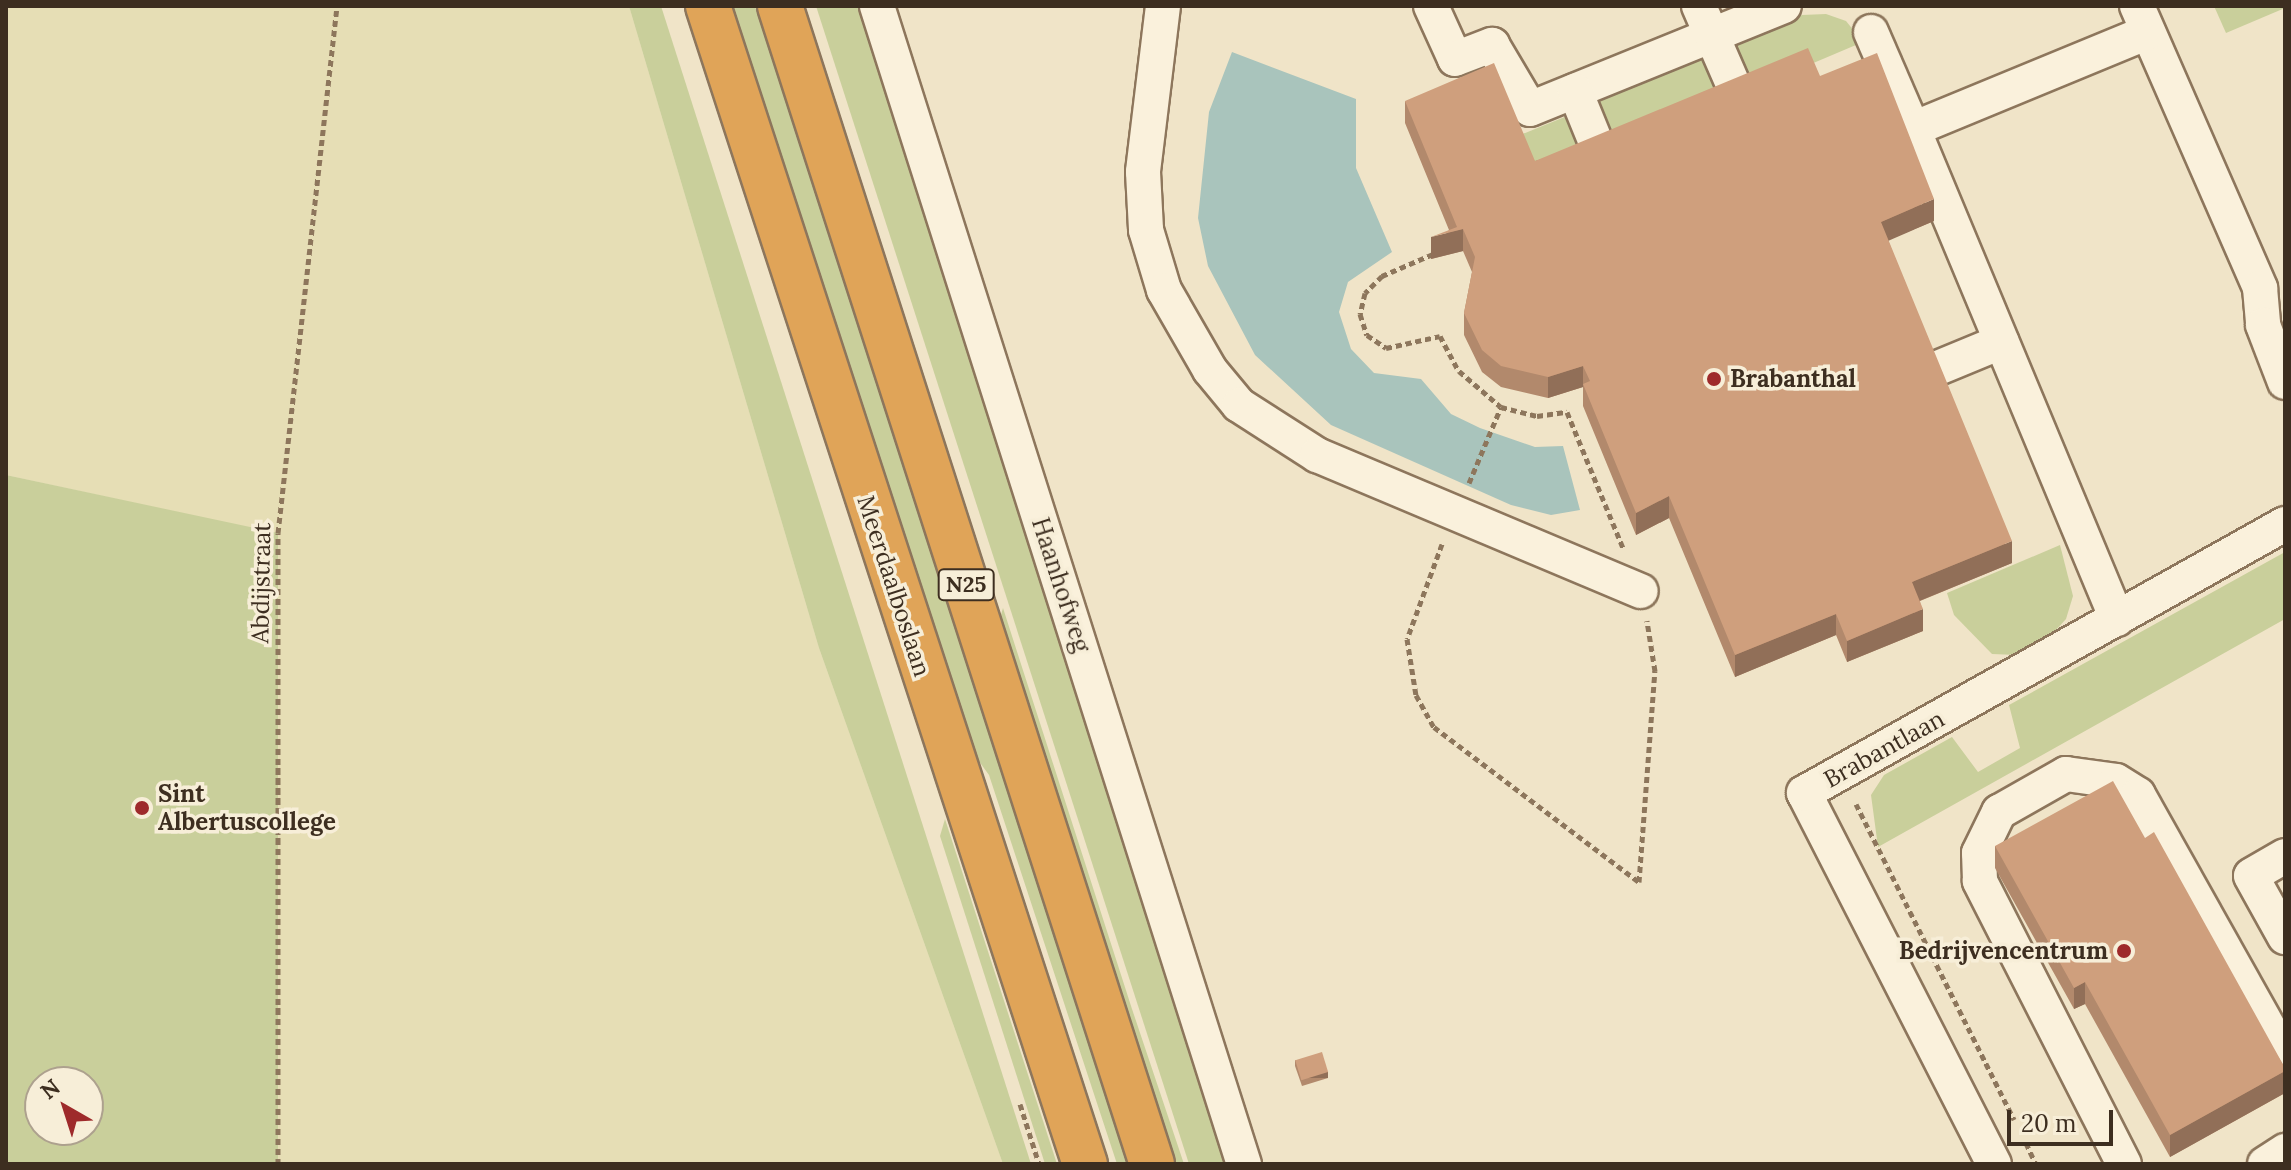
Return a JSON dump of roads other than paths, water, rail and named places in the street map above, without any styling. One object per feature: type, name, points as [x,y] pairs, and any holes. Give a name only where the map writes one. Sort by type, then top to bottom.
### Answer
[{"type":"highway","name":"Meerdaalboslaan","points":[[708,6],[1085,1164]]},
{"type":"highway","name":"N25","points":[[780,6],[1152,1164]]},
{"type":"street","name":"Haanhofweg","points":[[877,6],[1244,1164]]},
{"type":"street","points":[[1163,6],[1143,172],[1146,230],[1186,334],[1239,405],[1273,431],[1461,501],[1641,591]]},
{"type":"street","points":[[1431,6],[1455,59],[1492,45],[1530,109],[1575,91],[1706,21],[1784,6]]},
{"type":"street","points":[[1913,129],[2143,19],[2260,288],[2263,325],[2285,382]]},
{"type":"street","points":[[1706,21],[1739,98]]},
{"type":"street","points":[[1871,32],[2117,619]]},
{"type":"street","points":[[1575,91],[1601,155]]},
{"type":"street","points":[[1933,370],[2001,342]]},
{"type":"street","name":"Brabantlaan","points":[[1994,1164],[1804,793],[2285,524]]},
{"type":"street","points":[[2124,1164],[1980,881],[1979,853],[1999,812],[2066,774],[2116,781],[2138,795],[2285,1057]]},
{"type":"street","points":[[2285,856],[2251,876],[2285,937]]},
{"type":"street","points":[[2265,1164],[2285,1151]]},
{"type":"water","points":[[1232,52],[1356,99],[1356,168],[1392,252],[1348,282],[1339,312],[1351,349],[1374,373],[1421,379],[1451,414],[1480,428],[1535,447],[1563,446],[1580,510],[1551,515],[1511,505],[1331,425],[1255,355],[1208,266],[1198,218],[1209,112]]},
{"type":"place","name":"Brabanthal","points":[[1714,379]]},
{"type":"place","name":"Sint Albertuscollege","points":[[142,808]]},
{"type":"place","name":"Bedrijvencentrum","points":[[2124,951]]}]
